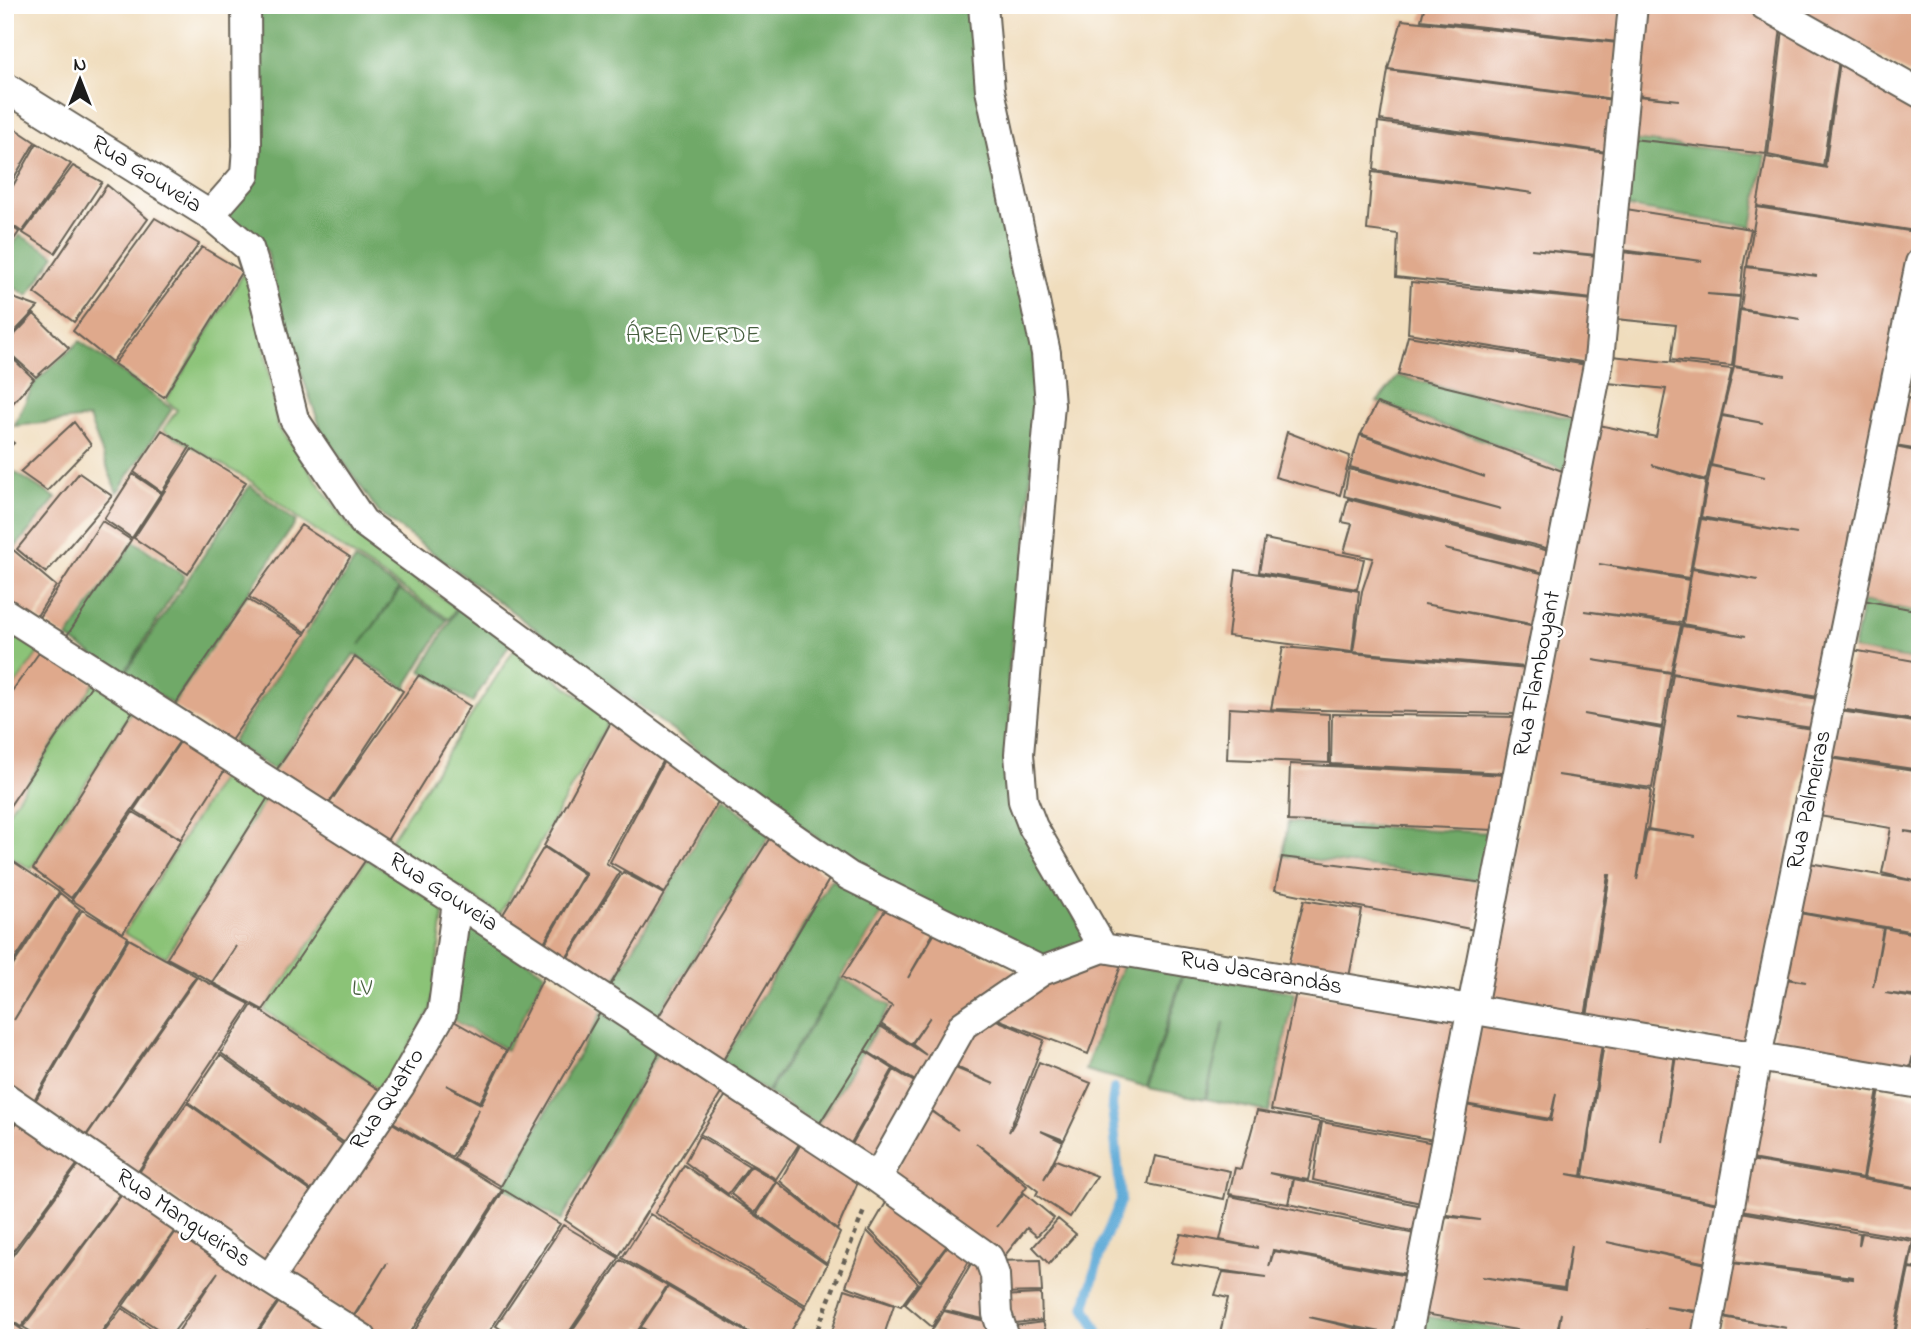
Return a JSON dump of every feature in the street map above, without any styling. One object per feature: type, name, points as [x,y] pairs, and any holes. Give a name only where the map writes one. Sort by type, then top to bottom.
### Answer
[{"type":"street","points":[[209,215],[245,175],[246,5]]},
{"type":"street","points":[[877,1178],[963,1025],[1042,971],[1103,948],[1033,827],[1023,801],[1019,754],[1050,405],[1046,353],[990,90],[983,5]]},
{"type":"street","name":"Rua Flamboyant","points":[[1407,1338],[1599,360],[1633,5]]},
{"type":"street","points":[[1765,5],[1920,93]]},
{"type":"street","name":"Rua Gouveia","points":[[5,87],[209,215],[249,248],[261,285],[294,419],[363,522],[755,811],[849,876],[1042,971]]},
{"type":"street","name":"Rua Palmeiras","points":[[1706,1338],[1757,1057],[1920,263]]},
{"type":"street","name":"Rua Gouveia","points":[[5,612],[457,902],[877,1178],[989,1258],[995,1275],[997,1314],[1005,1338]]},
{"type":"street","name":"Rua Quatro","points":[[269,1279],[400,1086],[442,1013],[457,902]]},
{"type":"street","name":"Rua Jacarandás","points":[[1103,948],[1920,1084]]},
{"type":"street","name":"Rua Mangueiras","points":[[5,1097],[269,1279],[362,1338]]},
{"type":"path","points":[[814,1338],[877,1178]]},
{"type":"green space","name":"ÁREA VERDE","points":[[258,5],[970,5],[1037,367],[1027,539],[1008,674],[1017,807],[1091,945],[1037,958],[875,881],[379,513],[321,429],[284,325],[267,251],[225,215],[260,164]]},
{"type":"green space","points":[[1633,140],[1765,155],[1752,227],[1627,207]]},
{"type":"green space","points":[[20,235],[55,255],[28,296],[5,282],[5,256]]},
{"type":"green space","points":[[250,263],[278,426],[349,526],[376,550],[456,608],[449,619],[301,521],[252,482],[163,430],[177,410],[166,400]]},
{"type":"green space","points":[[80,341],[172,409],[117,493],[89,418],[14,426],[34,383]]},
{"type":"green space","points":[[1398,376],[1575,420],[1565,470],[1377,402]]},
{"type":"green space","points":[[5,466],[56,498],[14,549],[5,541]]},
{"type":"green space","points":[[250,485],[296,522],[173,705],[125,674]]},
{"type":"green space","points":[[134,541],[185,576],[123,674],[67,638]]},
{"type":"green space","points":[[355,560],[399,589],[360,645],[400,590],[447,620],[405,688],[354,654],[274,770],[231,743]]},
{"type":"green space","points":[[1863,601],[1920,612],[1920,661],[1853,650]]},
{"type":"green space","points":[[458,607],[510,644],[472,703],[421,671]]},
{"type":"green space","points":[[5,626],[41,649],[5,699]]},
{"type":"green space","points":[[515,648],[610,719],[500,914],[389,843]]},
{"type":"green space","points":[[94,683],[133,709],[31,869],[5,854],[5,817]]},
{"type":"green space","points":[[227,769],[268,795],[166,957],[124,933]]},
{"type":"green space","points":[[722,797],[770,835],[656,1018],[610,988]]},
{"type":"green space","points":[[1288,822],[1495,833],[1485,881],[1283,856]]},
{"type":"green space","name":"LV","points":[[367,859],[444,909],[431,1009],[382,1092],[264,1010]]},
{"type":"green space","points":[[831,879],[886,908],[767,1092],[722,1063]]},
{"type":"green space","points":[[467,922],[545,973],[507,1050],[453,1020]]},
{"type":"green space","points":[[1123,963],[1182,974],[1147,1087],[1085,1070]]},
{"type":"green space","points":[[1184,974],[1295,992],[1269,1112],[1206,1099],[1224,1022],[1205,1099],[1148,1088]]},
{"type":"green space","points":[[842,978],[890,1006],[818,1125],[768,1093]]},
{"type":"green space","points":[[602,1012],[659,1050],[561,1221],[504,1187]]},
{"type":"green space","points":[[1425,1316],[1551,1338],[1420,1338]]},
{"type":"building","points":[[1425,5],[1621,5],[1618,42],[1421,20]]},
{"type":"building","points":[[1645,5],[1741,5],[1781,27],[1766,154],[1633,139],[1637,96],[1679,100],[1637,95]]},
{"type":"building","points":[[1789,5],[1920,5],[1920,79]]},
{"type":"building","points":[[1402,20],[1618,43],[1613,99],[1388,69]]},
{"type":"building","points":[[1783,29],[1839,60],[1823,166],[1768,155]]},
{"type":"building","points":[[1840,61],[1920,106],[1920,207],[1915,231],[1757,206],[1766,157],[1827,168],[1825,167]]},
{"type":"building","points":[[1388,70],[1613,100],[1607,152],[1380,120]]},
{"type":"building","points":[[5,122],[35,142],[5,193]]},
{"type":"building","points":[[1378,122],[1607,153],[1597,255],[1531,249],[1597,256],[1593,299],[1396,277],[1398,234],[1367,230],[1372,172],[1533,193],[1374,170]]},
{"type":"building","points":[[37,143],[71,164],[22,232],[5,220],[5,200]]},
{"type":"building","points":[[73,166],[102,182],[55,253],[23,233]]},
{"type":"building","points":[[107,185],[148,219],[74,322],[34,293]]},
{"type":"building","points":[[1757,207],[1915,232],[1818,697],[1672,673],[1682,626],[1746,636],[1683,624],[1692,569],[1758,580],[1692,567],[1701,519],[1797,534],[1701,517],[1711,466],[1765,477],[1711,465],[1722,416],[1763,423],[1722,415],[1734,367],[1785,375],[1734,366],[1740,310],[1800,319],[1741,309],[1746,267],[1817,276],[1747,266]]},
{"type":"building","points":[[1626,209],[1751,229],[1740,296],[1707,294],[1740,297],[1732,366],[1671,360],[1676,325],[1616,319],[1622,252],[1702,261],[1622,250]]},
{"type":"building","points":[[155,218],[199,244],[112,362],[73,331]]},
{"type":"building","points":[[5,222],[19,232],[5,252]]},
{"type":"building","points":[[202,247],[242,271],[164,397],[114,364]]},
{"type":"building","points":[[1411,282],[1593,300],[1587,363],[1408,333]]},
{"type":"building","points":[[5,295],[38,307],[5,342]]},
{"type":"building","points":[[34,314],[69,348],[36,377],[5,349],[5,345]]},
{"type":"building","points":[[1408,336],[1587,365],[1575,418],[1398,375]]},
{"type":"building","points":[[5,351],[34,379],[13,403],[5,399]]},
{"type":"building","points":[[1612,356],[1732,369],[1706,480],[1652,465],[1706,482],[1689,578],[1599,564],[1689,580],[1682,623],[1584,611],[1681,625],[1671,672],[1593,660],[1671,673],[1662,727],[1584,714],[1662,729],[1652,788],[1558,775],[1651,790],[1637,880],[1647,830],[1696,837],[1648,829],[1673,674],[1818,699],[1812,728],[1737,717],[1812,729],[1747,1044],[1587,1017],[1610,875],[1585,1017],[1486,1001],[1599,425],[1656,437],[1666,389],[1608,383]]},
{"type":"building","points":[[1904,398],[1920,400],[1920,450],[1895,446]]},
{"type":"building","points":[[1377,403],[1565,472],[1550,549],[1344,496],[1349,469],[1501,509],[1350,467],[1360,435],[1485,477],[1361,434]]},
{"type":"building","points":[[74,422],[91,445],[47,491],[20,472]]},
{"type":"building","points":[[162,430],[190,447],[162,492],[134,472]]},
{"type":"building","points":[[1287,432],[1350,456],[1340,495],[1275,477]]},
{"type":"building","points":[[5,436],[14,443],[5,452]]},
{"type":"building","points":[[1895,447],[1920,452],[1920,611],[1863,600]]},
{"type":"building","points":[[192,449],[246,482],[188,574],[134,538]]},
{"type":"building","points":[[79,473],[112,496],[46,573],[17,549]]},
{"type":"building","points":[[133,474],[161,493],[132,538],[104,519]]},
{"type":"building","points":[[1348,499],[1549,551],[1545,573],[1445,549],[1545,574],[1536,625],[1424,604],[1535,626],[1526,667],[1353,652],[1362,591],[1373,558],[1344,552],[1352,524],[1342,522]]},
{"type":"building","points":[[102,521],[131,540],[66,637],[38,619]]},
{"type":"building","points":[[301,525],[350,557],[306,632],[249,597]]},
{"type":"building","points":[[1265,539],[1364,559],[1357,589],[1259,572]]},
{"type":"building","points":[[5,543],[56,586],[35,619],[5,600]]},
{"type":"building","points":[[1236,570],[1359,591],[1352,652],[1228,636]]},
{"type":"building","points":[[247,599],[305,634],[230,742],[174,706]]},
{"type":"building","points":[[1283,647],[1528,669],[1518,714],[1271,709]]},
{"type":"building","points":[[41,650],[93,683],[5,813],[5,701]]},
{"type":"building","points":[[1853,650],[1920,662],[1920,721],[1840,709]]},
{"type":"building","points":[[355,657],[403,691],[328,804],[275,772]]},
{"type":"building","points":[[419,675],[470,706],[386,842],[329,804]]},
{"type":"building","points":[[1229,708],[1329,714],[1329,763],[1227,759]]},
{"type":"building","points":[[134,709],[181,739],[71,898],[33,869]]},
{"type":"building","points":[[1840,711],[1920,723],[1920,770],[1831,757]]},
{"type":"building","points":[[1332,714],[1518,717],[1506,773],[1331,764]]},
{"type":"building","points":[[612,720],[664,758],[606,863],[620,872],[565,960],[544,945],[586,873],[544,846]]},
{"type":"building","points":[[182,739],[226,768],[181,839],[134,810]]},
{"type":"building","points":[[1830,758],[1920,772],[1920,833],[1904,831],[1920,834],[1920,933],[1799,912],[1809,863],[1914,881],[1882,873],[1891,828],[1819,816]]},
{"type":"building","points":[[665,759],[720,798],[665,893],[610,862]]},
{"type":"building","points":[[1290,764],[1506,775],[1495,830],[1288,821]]},
{"type":"building","points":[[269,796],[367,858],[263,1010],[213,983],[236,946],[212,982],[167,958]]},
{"type":"building","points":[[133,812],[181,840],[123,933],[72,900]]},
{"type":"building","points":[[771,836],[830,878],[722,1062],[657,1019]]},
{"type":"building","points":[[544,847],[584,874],[543,944],[502,916]]},
{"type":"building","points":[[5,856],[59,892],[5,975]]},
{"type":"building","points":[[1282,857],[1485,883],[1475,930],[1275,890]]},
{"type":"building","points":[[623,872],[664,894],[609,987],[566,960]]},
{"type":"building","points":[[60,893],[80,909],[14,1020],[82,910],[128,937],[33,1102],[5,1083],[5,978]]},
{"type":"building","points":[[1304,900],[1362,910],[1349,977],[1288,966]]},
{"type":"building","points":[[886,909],[934,932],[908,978],[935,933],[1018,973],[917,1082],[865,1050],[880,1026],[926,1055],[912,1044],[930,1017],[911,1044],[881,1024],[892,1006],[842,977]]},
{"type":"building","points":[[1799,913],[1883,928],[1873,987],[1884,928],[1920,935],[1920,997],[1885,993],[1920,999],[1920,1072],[1911,1071],[1914,1051],[1909,1071],[1771,1047],[1785,979],[1806,982],[1785,978]]},
{"type":"building","points":[[129,939],[196,976],[85,1137],[34,1103]]},
{"type":"building","points":[[1105,960],[1122,963],[1088,1054],[995,1018],[1049,980]]},
{"type":"building","points":[[545,974],[601,1011],[501,1186],[454,1159],[479,1109],[452,1157],[393,1122],[452,1020],[506,1051],[480,1102],[446,1085],[481,1104]]},
{"type":"building","points":[[197,977],[250,1004],[137,1173],[85,1138]]},
{"type":"building","points":[[1296,992],[1458,1019],[1434,1140],[1271,1110]]},
{"type":"building","points":[[252,1005],[382,1092],[346,1144],[221,1053]]},
{"type":"building","points":[[994,1019],[1044,1040],[1009,1132],[1039,1062],[1091,1083],[1064,1140],[1041,1131],[1063,1142],[1044,1179],[1056,1160],[1097,1176],[1070,1217],[1036,1195],[1038,1191],[976,1143],[1027,1186],[997,1227],[1024,1193],[1054,1218],[1037,1236],[1027,1228],[1002,1259],[893,1175],[929,1110],[958,1130],[930,1109],[953,1067],[994,1084],[954,1066],[972,1033]]},
{"type":"building","points":[[1481,1023],[1602,1044],[1582,1176],[1567,1174],[1718,1204],[1707,1263],[1607,1242],[1706,1264],[1698,1311],[1666,1307],[1698,1313],[1695,1338],[1646,1330],[1675,1338],[1557,1338],[1561,1313],[1556,1337],[1425,1314],[1442,1216],[1480,1220],[1442,1214],[1465,1105],[1551,1121],[1556,1093],[1550,1119],[1465,1104]],"holes":[[[1571,1245],[1565,1290],[1482,1277],[1564,1288]]]},
{"type":"building","points":[[1604,1043],[1675,1054],[1662,1142],[1676,1056],[1743,1067],[1718,1203],[1583,1176]]},
{"type":"building","points":[[661,1050],[722,1092],[619,1256],[565,1220]]},
{"type":"building","points":[[865,1051],[893,1069],[850,1145],[818,1126]]},
{"type":"building","points":[[220,1055],[345,1146],[314,1192],[188,1102]]},
{"type":"building","points":[[894,1070],[916,1083],[872,1161],[851,1146]]},
{"type":"building","points":[[1768,1072],[1878,1090],[1863,1178],[1751,1159]]},
{"type":"building","points":[[1880,1090],[1920,1097],[1920,1188],[1864,1178]]},
{"type":"building","points":[[726,1095],[801,1141],[776,1179],[700,1134]]},
{"type":"building","points":[[187,1103],[313,1193],[266,1261],[138,1174]]},
{"type":"building","points":[[1257,1111],[1320,1122],[1308,1180],[1269,1173],[1293,1179],[1288,1204],[1229,1194],[1235,1168],[1241,1169]]},
{"type":"building","points":[[5,1112],[18,1120],[5,1137]]},
{"type":"building","points":[[19,1121],[79,1162],[5,1262],[5,1140]]},
{"type":"building","points":[[1322,1122],[1434,1143],[1421,1203],[1313,1180]]},
{"type":"building","points":[[392,1123],[502,1190],[407,1338],[383,1338],[353,1319],[387,1263],[353,1317],[286,1274]]},
{"type":"building","points":[[699,1136],[749,1166],[728,1194],[685,1162]]},
{"type":"building","points":[[802,1142],[859,1180],[837,1230],[780,1181]]},
{"type":"building","points":[[1155,1156],[1230,1171],[1224,1199],[1148,1184]]},
{"type":"building","points":[[1750,1160],[1920,1189],[1920,1269],[1909,1267],[1914,1239],[1741,1210]]},
{"type":"building","points":[[80,1163],[122,1192],[21,1327],[5,1316],[5,1266]]},
{"type":"building","points":[[684,1165],[827,1265],[806,1305],[655,1213]]},
{"type":"building","points":[[751,1166],[776,1181],[755,1213],[731,1194]]},
{"type":"building","points":[[1294,1179],[1422,1206],[1416,1232],[1289,1204]]},
{"type":"building","points":[[777,1182],[840,1233],[827,1263],[757,1214]]},
{"type":"building","points":[[504,1190],[560,1224],[485,1338],[410,1338]]},
{"type":"building","points":[[123,1193],[176,1229],[97,1338],[42,1338],[23,1327]]},
{"type":"building","points":[[891,1194],[948,1244],[920,1281],[870,1230]]},
{"type":"building","points":[[1230,1196],[1415,1234],[1407,1274],[1273,1250],[1269,1267],[1274,1251],[1407,1276],[1395,1335],[1309,1317],[1395,1338],[1219,1338],[1228,1298],[1215,1295],[1223,1272],[1267,1277],[1171,1263],[1181,1234],[1258,1248],[1220,1240]]},
{"type":"building","points":[[1741,1212],[1860,1233],[1859,1246],[1862,1233],[1913,1241],[1893,1338],[1718,1338],[1722,1317],[1787,1328],[1722,1316],[1732,1263],[1853,1279],[1732,1262]]},
{"type":"building","points":[[650,1214],[805,1307],[787,1338],[759,1338],[622,1258]]},
{"type":"building","points":[[1058,1219],[1076,1234],[1049,1264],[1033,1247]]},
{"type":"building","points":[[563,1225],[619,1258],[565,1338],[515,1338],[496,1326]]},
{"type":"building","points":[[177,1230],[280,1298],[252,1338],[174,1338],[218,1272],[170,1337],[123,1306]]},
{"type":"building","points":[[867,1231],[918,1283],[901,1306],[846,1286]]},
{"type":"building","points":[[949,1244],[969,1261],[932,1327],[905,1304]]},
{"type":"building","points":[[621,1260],[667,1286],[633,1338],[567,1338]]},
{"type":"building","points":[[1040,1260],[1042,1292],[999,1293],[998,1261]]},
{"type":"building","points":[[972,1262],[991,1274],[992,1321],[944,1310]]},
{"type":"building","points":[[1909,1269],[1920,1270],[1919,1338],[1894,1338]]},
{"type":"building","points":[[668,1287],[756,1338],[660,1338],[641,1327]]},
{"type":"building","points":[[845,1289],[894,1305],[883,1338],[830,1338]]},
{"type":"building","points":[[1041,1294],[1042,1320],[1005,1324],[1000,1296]]},
{"type":"building","points":[[281,1299],[334,1334],[332,1338],[254,1338]]},
{"type":"building","points":[[122,1308],[165,1338],[99,1338]]},
{"type":"building","points":[[944,1311],[993,1323],[999,1338],[938,1337],[932,1330]]},
{"type":"building","points":[[5,1318],[34,1338],[5,1338]]},
{"type":"building","points":[[1043,1322],[1048,1338],[1011,1338],[1007,1327]]},
{"type":"building","points":[[640,1329],[657,1338],[635,1338]]},
{"type":"waterway","points":[[1101,1338],[1085,1307],[1103,1243],[1121,1200],[1112,1105],[1114,1089]]}]
